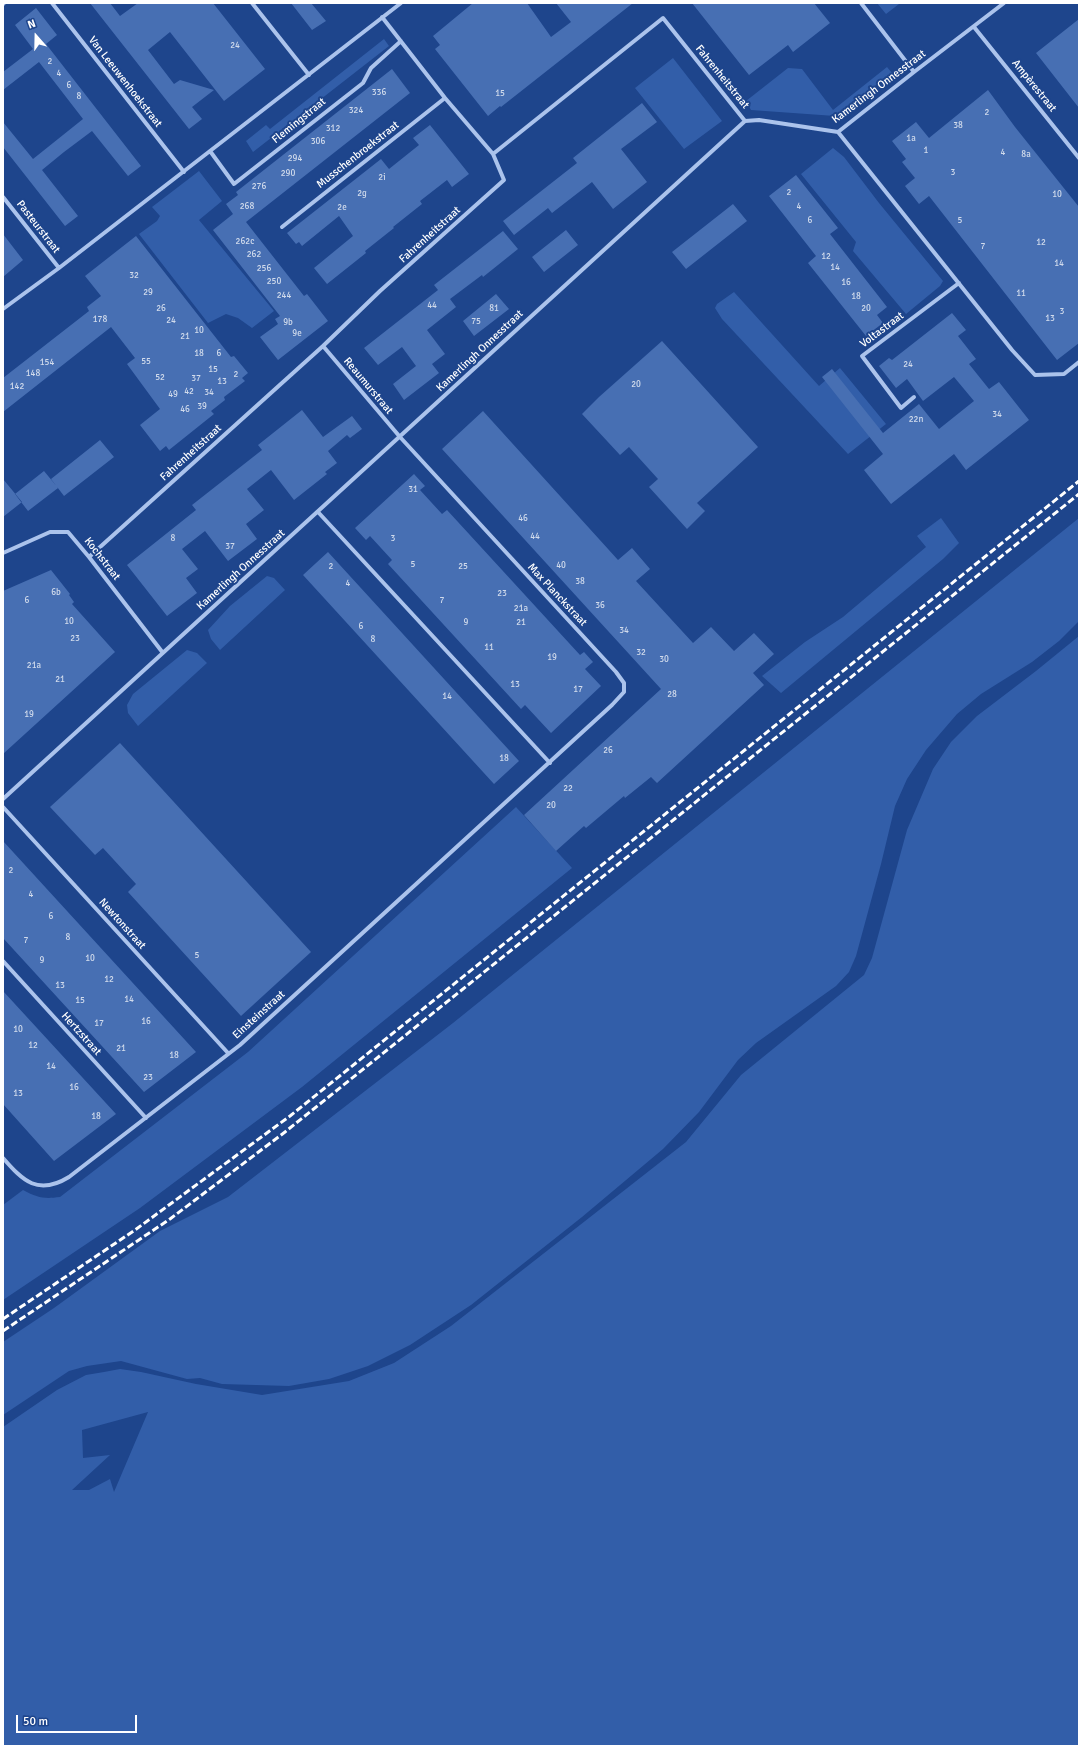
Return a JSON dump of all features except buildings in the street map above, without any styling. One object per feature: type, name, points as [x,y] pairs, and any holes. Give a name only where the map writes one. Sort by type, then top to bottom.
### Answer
[{"type":"street","name":"Van Leeuwenhoekstraat","points":[[52,3],[184,172]]},
{"type":"street","points":[[252,3],[309,75]]},
{"type":"street","points":[[3,309],[184,172],[400,3]]},
{"type":"street","points":[[861,3],[914,72]]},
{"type":"street","name":"Kamerlingh Onnesstraat","points":[[3,799],[745,121],[759,120],[838,132],[1004,3]]},
{"type":"street","points":[[382,17],[445,98],[493,154]]},
{"type":"street","name":"Fahrenheitstraat","points":[[89,557],[323,346],[380,291],[504,180],[493,154],[663,18],[745,121]]},
{"type":"street","name":"Ampèrestraat","points":[[974,27],[1079,158]]},
{"type":"street","name":"Flemingstraat","points":[[210,151],[234,184],[363,83],[371,68],[401,41]]},
{"type":"street","name":"Musschenbroekstraat","points":[[282,227],[445,98]]},
{"type":"street","points":[[838,132],[1012,350],[1034,375],[1064,374],[1079,362]]},
{"type":"street","name":"Pasteurstraat","points":[[3,197],[59,268]]},
{"type":"street","name":"Voltastraat","points":[[914,397],[901,408],[862,356],[959,283]]},
{"type":"street","name":"Reaumurstraat","points":[[323,346],[400,437]]},
{"type":"street","name":"Max Planckstraat","points":[[400,437],[616,672],[624,683],[624,692],[621,697],[508,800]]},
{"type":"street","points":[[318,512],[550,763]]},
{"type":"street","name":"Kochstraat","points":[[3,553],[50,532],[68,532],[163,653]]},
{"type":"street","name":"Einsteinstraat","points":[[3,1158],[19,1176],[34,1185],[42,1186],[61,1182],[240,1045],[508,800]]},
{"type":"street","name":"Newtonstraat","points":[[3,808],[228,1053]]},
{"type":"street","name":"Hertzstraat","points":[[3,961],[146,1118]]},
{"type":"shaded area","points":[[877,3],[898,3],[899,4],[886,14]]},
{"type":"shaded area","points":[[384,39],[389,46],[253,152],[246,141],[266,125],[270,129]]},
{"type":"shaded area","points":[[673,58],[722,121],[684,149],[635,88]]},
{"type":"shaded area","points":[[887,67],[892,73],[835,116],[751,110],[746,101],[788,68],[802,69],[833,110]]},
{"type":"shaded area","points":[[833,148],[844,157],[879,203],[943,281],[940,286],[906,314],[853,251],[856,242],[801,174]]},
{"type":"shaded area","points":[[199,171],[222,201],[199,220],[274,311],[252,328],[238,318],[226,314],[208,323],[139,234],[157,221],[160,216],[152,207]]},
{"type":"shaded area","points":[[734,292],[819,386],[840,368],[886,424],[848,454],[722,319],[715,308],[717,304]]},
{"type":"shaded area","points":[[941,518],[959,543],[943,559],[781,693],[762,676],[805,642],[843,617],[926,547],[917,536]]},
{"type":"shaded area","points":[[1079,518],[1079,621],[1059,641],[1032,662],[981,694],[957,714],[926,750],[907,779],[895,806],[856,956],[849,972],[836,986],[756,1043],[738,1060],[699,1112],[663,1149],[582,1217],[471,1305],[410,1345],[368,1366],[329,1379],[289,1386],[222,1384],[200,1378],[187,1379],[121,1361],[87,1366],[69,1371],[3,1415],[3,1342],[54,1308],[160,1231],[228,1197],[453,1023]]},
{"type":"shaded area","points":[[267,576],[274,578],[285,590],[220,650],[211,639],[208,630],[230,606]]},
{"type":"shaded area","points":[[1079,636],[1079,1746],[3,1746],[3,1427],[57,1390],[86,1375],[120,1369],[262,1395],[349,1381],[394,1363],[451,1326],[686,1142],[741,1075],[864,975],[872,958],[907,830],[933,769],[951,742],[977,716]],"holes":[[[148,1412],[114,1492],[110,1479],[89,1490],[72,1490],[110,1455],[83,1458],[82,1430]]]},
{"type":"shaded area","points":[[187,650],[197,653],[207,663],[138,726],[128,713],[127,705],[133,694]]},
{"type":"shaded area","points":[[516,807],[572,868],[302,1087],[140,1208],[3,1300],[3,1205],[23,1190],[41,1197],[60,1197],[248,1052]]},
{"type":"railway","points":[[3,1319],[135,1230],[290,1116],[1079,481]]},
{"type":"railway","points":[[3,1331],[170,1219],[285,1132],[1079,494]]}]
